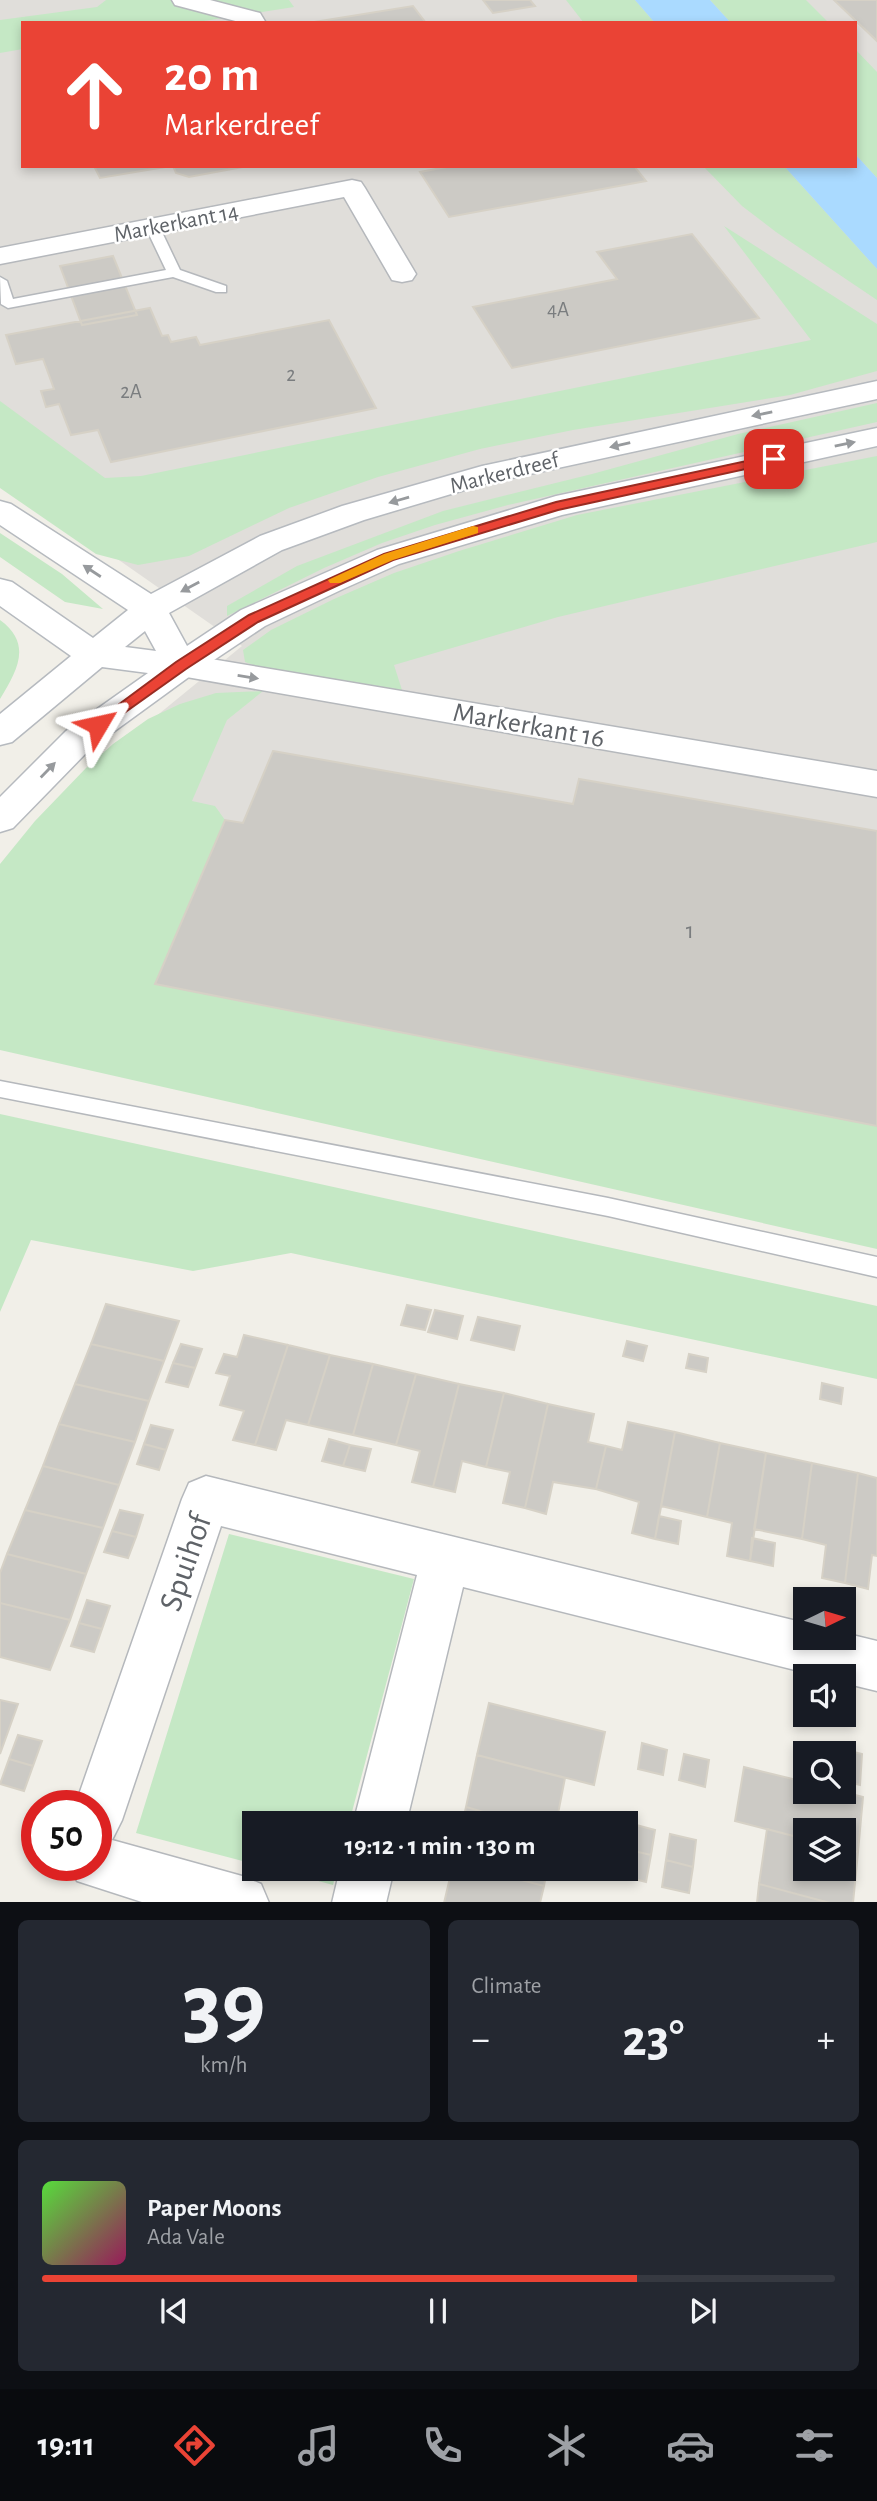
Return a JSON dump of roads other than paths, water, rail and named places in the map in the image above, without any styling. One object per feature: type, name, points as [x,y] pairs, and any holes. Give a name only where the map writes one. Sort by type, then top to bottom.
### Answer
[{"type":"main road","points":[[183,0],[252,18],[254,21]]},
{"type":"main road","name":"Markerkant 14","points":[[0,256],[152,226],[346,177],[402,274]]},
{"type":"main road","name":"Markerdreef","points":[[0,733],[149,609],[271,543],[353,513],[482,475],[877,390]]},
{"type":"main road","name":"Markerdreef","points":[[0,819],[78,740],[181,666],[265,613],[388,557],[556,506],[877,437]]},
{"type":"main road","points":[[0,511],[149,609],[181,666]]},
{"type":"main road","points":[[0,590],[92,654]]},
{"type":"main road","name":"Markerkant 16","points":[[92,654],[431,707],[877,784]]},
{"type":"main road","name":"Spuihof","points":[[106,1790],[206,1499],[877,1666]]},
{"type":"main road","points":[[382,1811],[446,1559]]},
{"type":"main road","points":[[112,1866],[242,1902]]},
{"type":"main road","points":[[359,1902],[364,1881]]},
{"type":"lane","points":[[152,226],[174,273]]},
{"type":"lane","points":[[0,281],[8,304],[174,273],[221,289]]},
{"type":"lane","points":[[0,1090],[608,1207],[877,1267]]},
{"type":"water","points":[[635,0],[710,0],[729,21],[653,21]]},
{"type":"water","points":[[857,156],[877,178],[877,269],[786,168],[857,168]]}]
